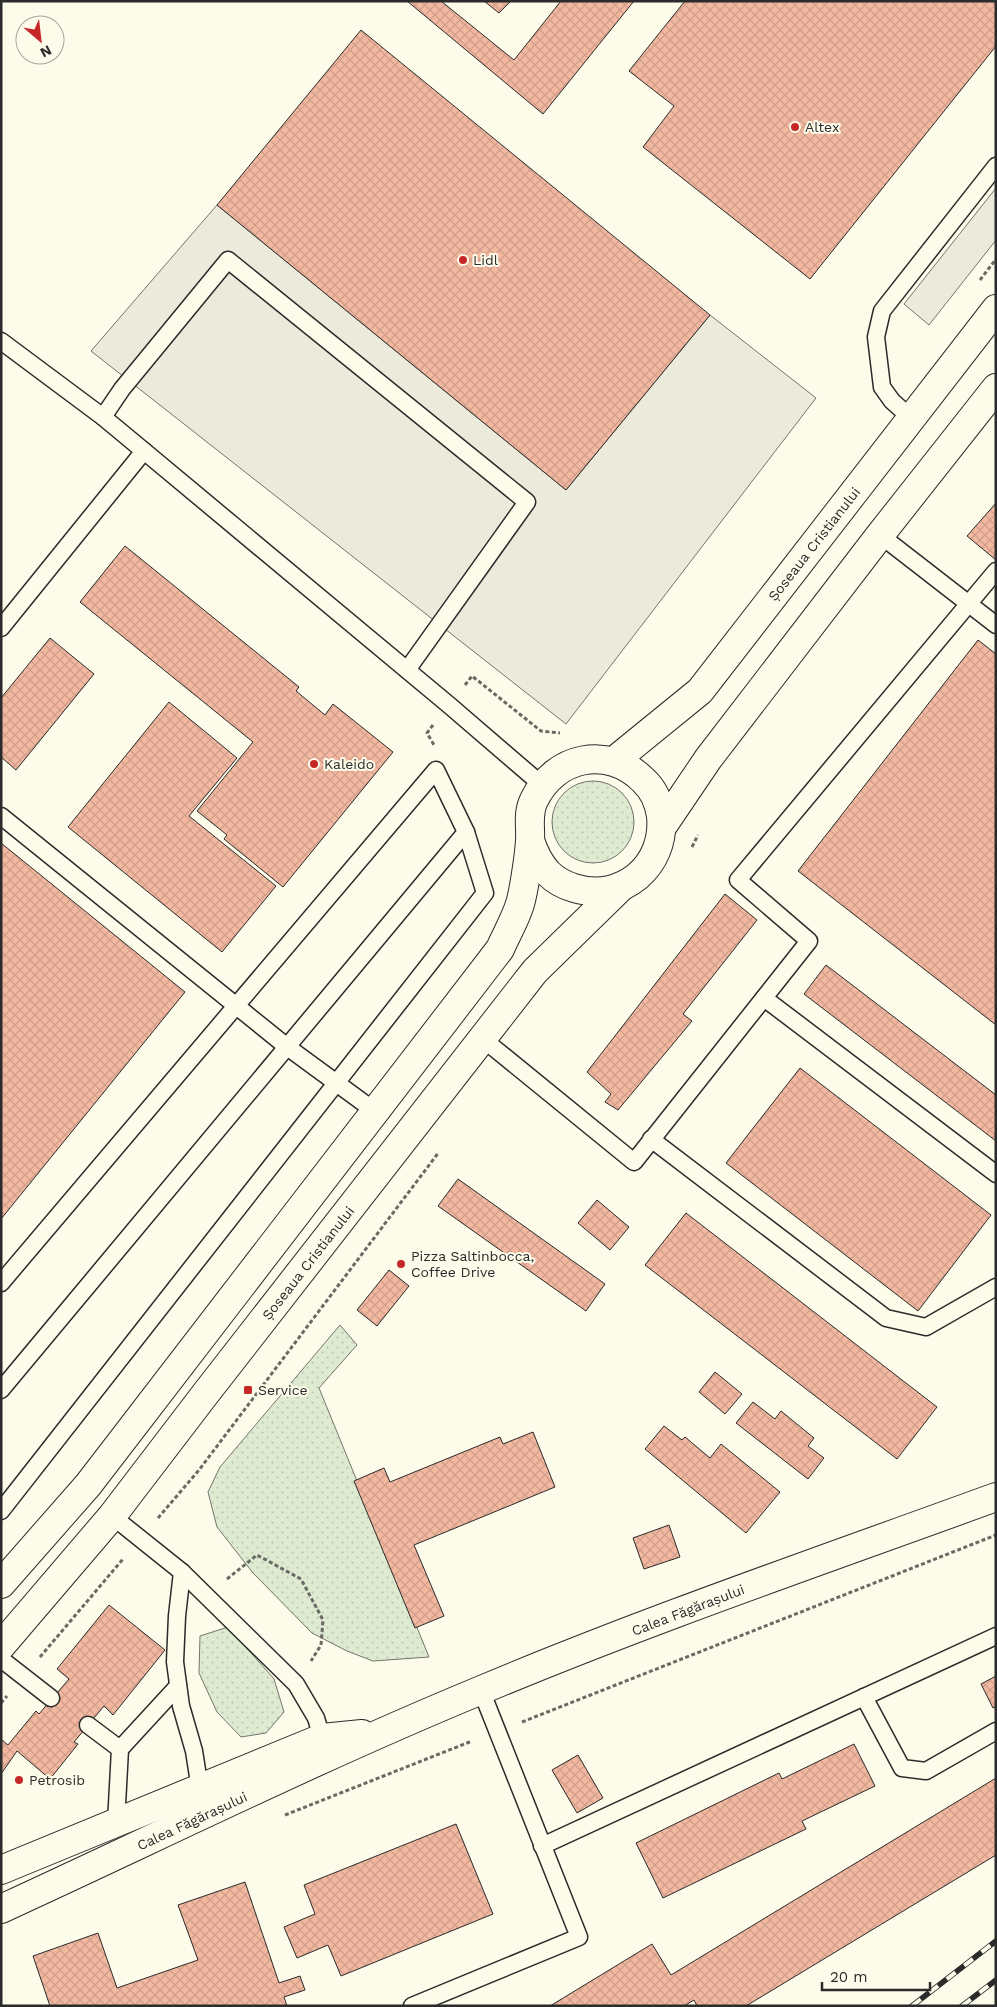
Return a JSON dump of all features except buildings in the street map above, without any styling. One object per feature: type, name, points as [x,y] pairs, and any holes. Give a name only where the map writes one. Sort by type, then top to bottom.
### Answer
[{"type":"street","name":"Șoseaua Cristianului","points":[[614,761],[700,691],[996,309]]},
{"type":"street","name":"Șoseaua Cristianului","points":[[662,827],[708,759],[996,388]]},
{"type":"street","name":"Șoseaua Cristianului","points":[[1,1646],[112,1516],[535,972],[621,887],[638,877],[650,863],[659,846],[662,827],[659,806],[650,786],[634,771],[614,761],[595,759],[575,762],[557,771],[542,784],[532,802],[528,821],[530,840],[537,859],[549,874],[565,885],[583,891],[603,892],[621,887]]},
{"type":"street","name":"Șoseaua Cristianului","points":[[1,1584],[88,1486],[500,949],[520,904],[530,840]]},
{"type":"street","name":"Calea Făgărașului","points":[[1,1909],[383,1732],[481,1690],[674,1615],[996,1497]]},
{"type":"street","name":"Calea Făgărașului","points":[[1,1870],[322,1738],[383,1732]]},
{"type":"lane","points":[[911,418],[892,402],[882,387],[876,337],[882,311],[996,166]]},
{"type":"lane","points":[[102,417],[122,389],[228,260],[527,502],[407,670]]},
{"type":"lane","points":[[1,341],[102,417],[542,784]]},
{"type":"lane","points":[[1,628],[144,452]]},
{"type":"lane","points":[[880,535],[996,625]]},
{"type":"lane","points":[[483,1039],[634,1162],[809,941],[738,880],[996,571]]},
{"type":"lane","points":[[1,1283],[436,770],[466,832],[485,893],[1,1511]]},
{"type":"lane","points":[[1,816],[286,1046],[376,1112]]},
{"type":"lane","points":[[1,1390],[466,832]]},
{"type":"lane","points":[[764,998],[996,1174]]},
{"type":"lane","points":[[651,1139],[886,1318],[926,1327],[996,1287]]},
{"type":"lane","points":[[112,1516],[182,1572],[296,1684],[316,1718],[322,1738]]},
{"type":"lane","points":[[182,1572],[177,1616],[175,1662],[181,1706],[194,1751],[200,1789]]},
{"type":"lane","points":[[542,1846],[996,1636]]},
{"type":"lane","points":[[1,1659],[51,1698]]},
{"type":"lane","points":[[116,1823],[120,1749],[178,1686]]},
{"type":"lane","points":[[412,2006],[579,1937],[481,1690]]},
{"type":"lane","points":[[864,1697],[902,1768],[926,1771],[996,1731]]},
{"type":"lane","points":[[88,1725],[120,1749]]},
{"type":"path","points":[[206,1596],[257,1555],[301,1579],[323,1620],[321,1645],[296,1684]]},
{"type":"green space","points":[[593,781],[609,784],[622,793],[631,806],[634,822],[631,838],[622,851],[609,860],[593,863],[577,860],[564,851],[555,838],[552,822],[555,806],[564,793],[577,784]]},
{"type":"green space","points":[[340,1325],[357,1345],[319,1388],[429,1657],[373,1661],[347,1651],[312,1633],[253,1573],[217,1527],[208,1492],[220,1467]]},
{"type":"green space","points":[[228,1627],[274,1679],[284,1712],[266,1733],[241,1737],[217,1712],[199,1673],[200,1636]]},
{"type":"shaded area","points":[[996,188],[996,240],[929,325],[904,304]]},
{"type":"shaded area","points":[[217,205],[566,490],[710,315],[816,398],[566,724],[91,351]]},
{"type":"railway","points":[[912,2006],[996,1941]]},
{"type":"railway","points":[[962,2006],[996,1980]]},
{"type":"place","name":"Altex","points":[[795,127]]},
{"type":"place","name":"Lidl","points":[[463,260]]},
{"type":"place","name":"Kaleido","points":[[314,764]]},
{"type":"place","name":"Pizza Saltinbocca, Coffee Drive","points":[[401,1264]]},
{"type":"place","name":"Service","points":[[248,1390]]},
{"type":"place","name":"Petrosib","points":[[19,1780]]}]
